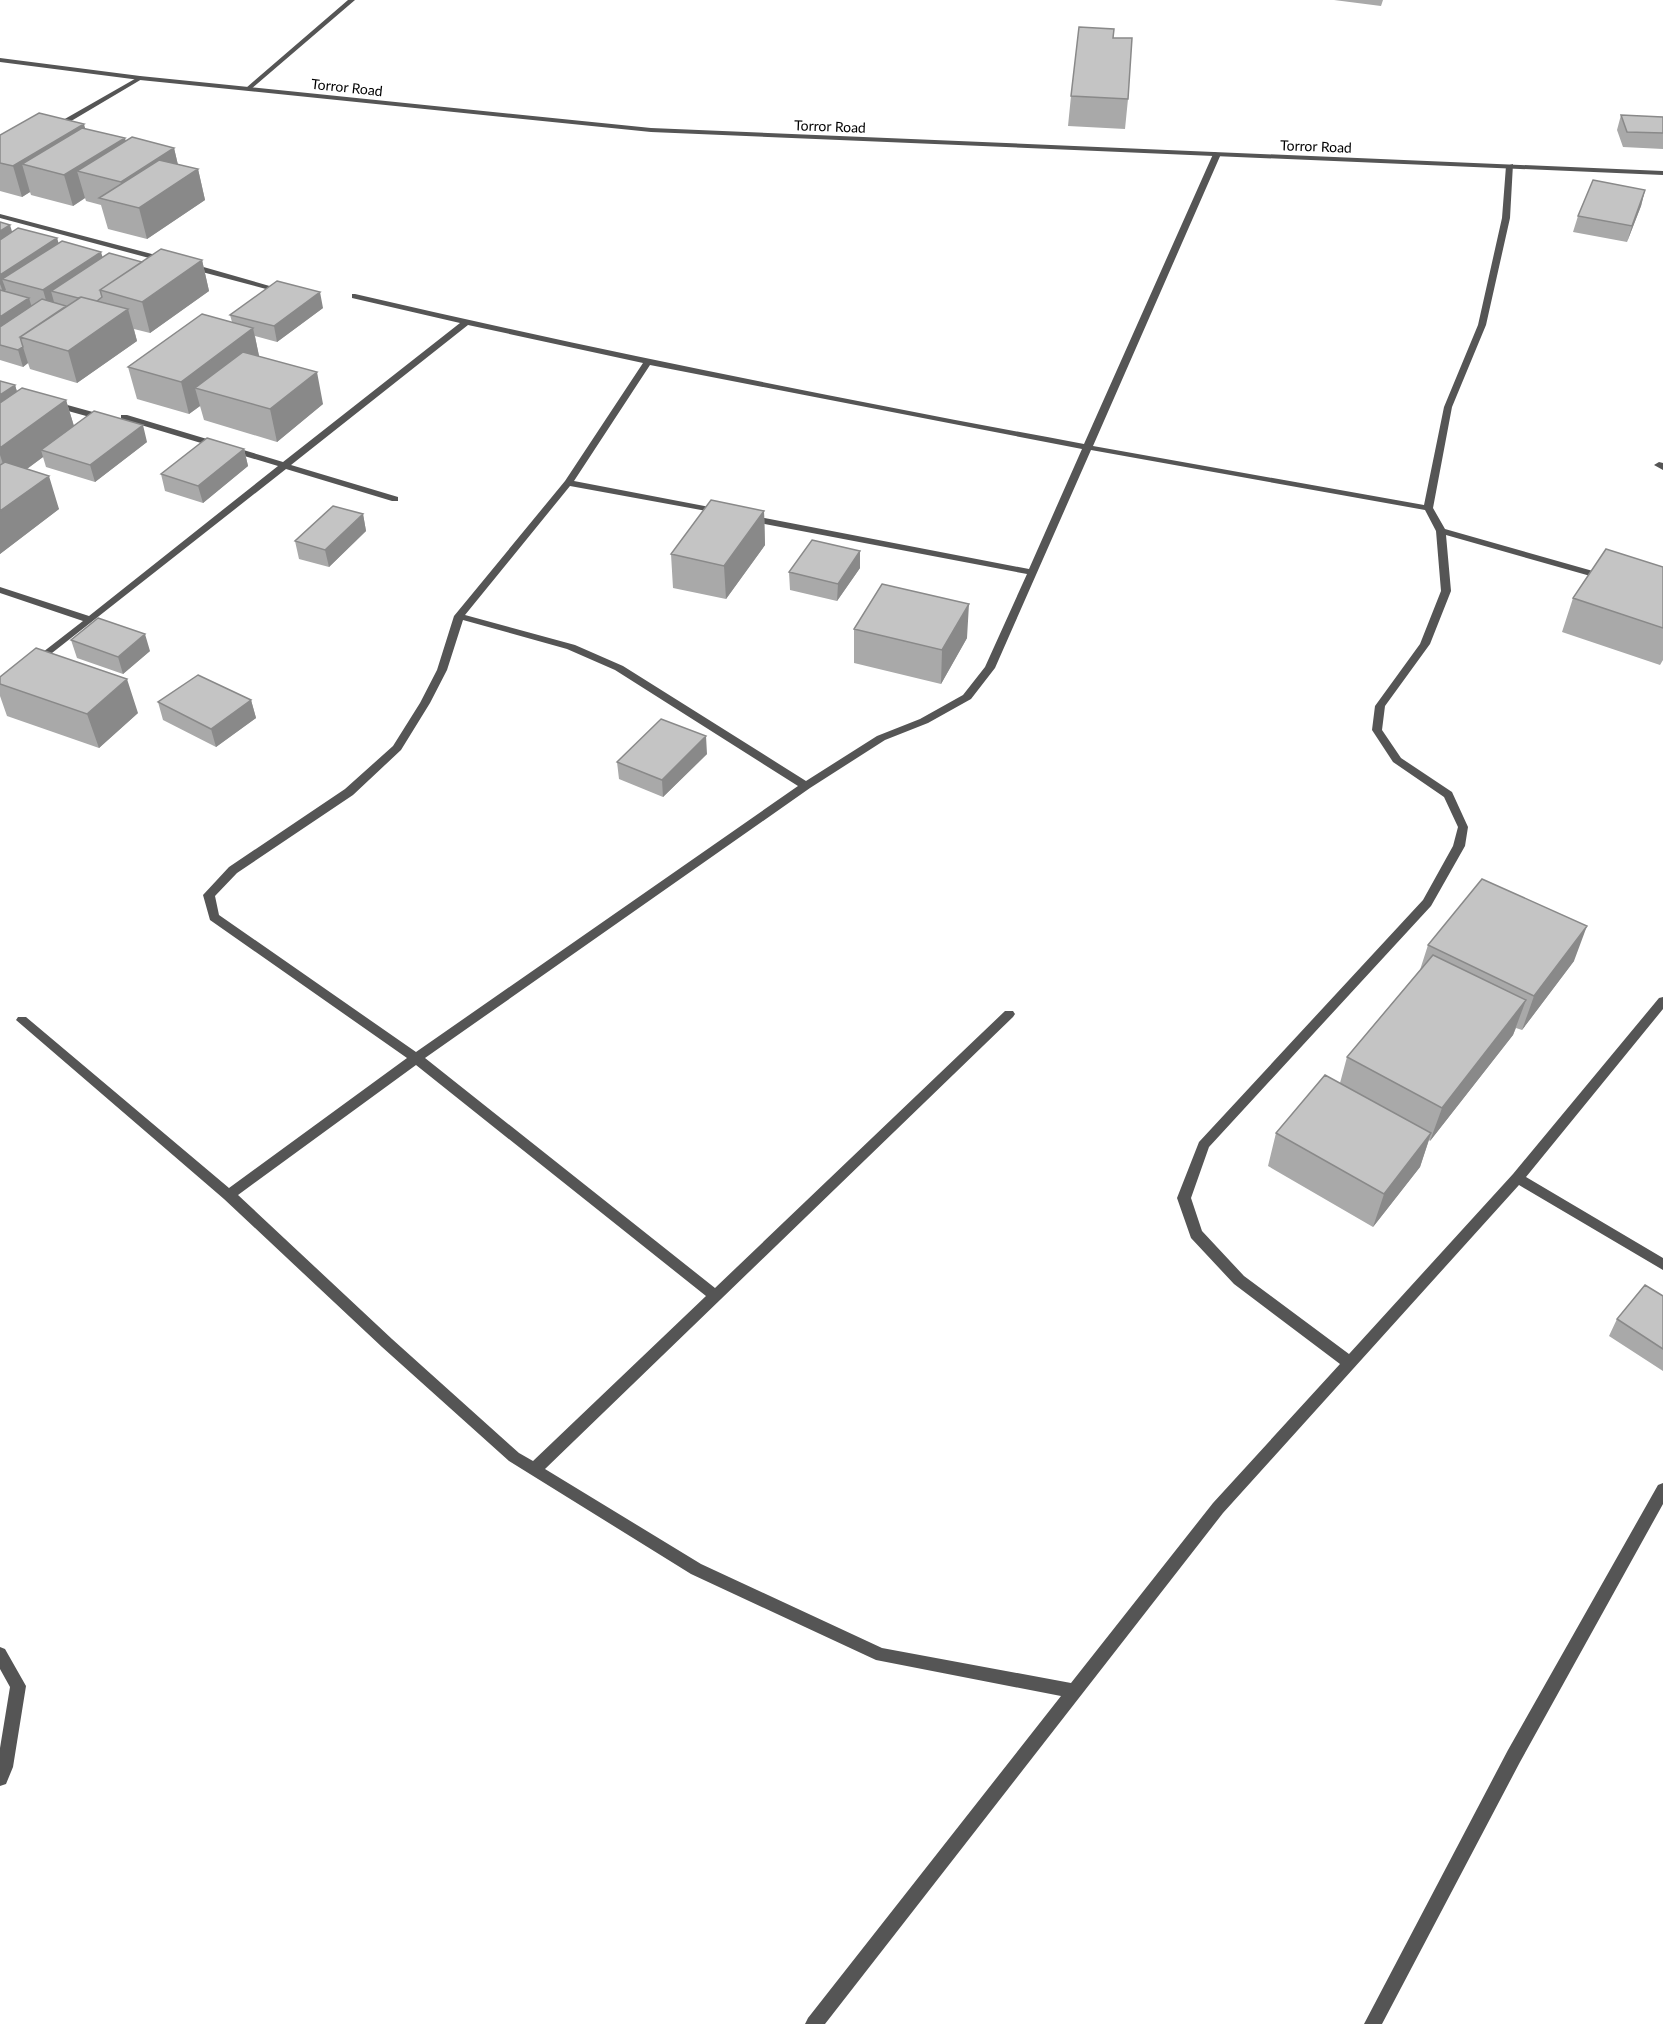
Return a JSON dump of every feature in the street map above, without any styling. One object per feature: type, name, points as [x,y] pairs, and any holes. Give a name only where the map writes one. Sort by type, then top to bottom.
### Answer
[{"type":"street","points":[[248,89],[352,0]]},
{"type":"street","name":"Torror Road","points":[[0,60],[140,78],[651,130],[1663,173]]},
{"type":"street","points":[[47,131],[140,78]]},
{"type":"street","points":[[229,1195],[416,1058],[806,786],[881,738],[924,722],[967,697],[990,668],[1217,154]]},
{"type":"street","points":[[1350,1363],[1239,1280],[1196,1234],[1184,1198],[1203,1145],[1427,903],[1459,846],[1463,827],[1448,795],[1397,760],[1377,730],[1380,706],[1425,644],[1446,591],[1441,531],[1428,508],[1448,407],[1482,325],[1492,284],[1506,218],[1510,166]]},
{"type":"street","points":[[0,216],[168,261]]},
{"type":"street","points":[[179,264],[269,287]]},
{"type":"street","points":[[355,296],[465,323],[648,362],[1086,448],[1428,508]]},
{"type":"street","points":[[27,671],[88,619],[465,323]]},
{"type":"street","points":[[648,362],[568,483],[459,616],[442,670],[397,748],[349,792],[232,870],[209,895],[214,917],[416,1058],[715,1296]]},
{"type":"street","points":[[43,400],[97,416]]},
{"type":"street","points":[[124,417],[283,467],[395,499]]},
{"type":"street","points":[[568,483],[730,514]]},
{"type":"street","points":[[741,516],[1031,572]]},
{"type":"street","points":[[1441,531],[1618,581]]},
{"type":"street","points":[[0,590],[88,619]]},
{"type":"street","points":[[459,616],[571,647],[619,668],[806,786]]},
{"type":"street","points":[[814,2024],[1218,1508],[1518,1178],[1663,1001]]},
{"type":"street","points":[[535,1469],[1009,1014]]},
{"type":"street","points":[[22,1020],[229,1195],[395,1351],[514,1457],[696,1569],[881,1655],[1075,1691]]},
{"type":"street","points":[[1518,1178],[1663,1265]]},
{"type":"street","points":[[1373,2024],[1514,1756],[1663,1490]]},
{"type":"street","points":[[0,1654],[18,1686],[5,1767],[0,1778]]},
{"type":"building","points":[[1079,27],[1114,29],[1113,38],[1132,38],[1128,99],[1071,96]]},
{"type":"building","points":[[39,113],[84,124],[13,166],[0,163],[0,135]]},
{"type":"building","points":[[1621,115],[1663,117],[1663,133],[1627,132]]},
{"type":"building","points":[[82,128],[125,138],[64,175],[22,164]]},
{"type":"building","points":[[132,137],[174,148],[121,182],[77,171]]},
{"type":"building","points":[[159,160],[198,169],[139,208],[99,198]]},
{"type":"building","points":[[1593,180],[1645,190],[1632,226],[1578,216]]},
{"type":"building","points":[[0,222],[10,225],[0,231]]},
{"type":"building","points":[[18,228],[57,238],[0,275],[0,240]]},
{"type":"building","points":[[62,241],[101,252],[43,290],[2,279]]},
{"type":"building","points":[[161,249],[202,260],[142,302],[100,290]]},
{"type":"building","points":[[109,253],[142,262],[100,290],[102,297],[97,301],[51,291]]},
{"type":"building","points":[[277,281],[320,292],[274,326],[230,315]]},
{"type":"building","points":[[0,290],[29,298],[0,317]]},
{"type":"building","points":[[81,297],[128,309],[68,351],[20,337]]},
{"type":"building","points":[[42,299],[66,306],[20,337],[23,347],[18,350],[0,345],[0,327]]},
{"type":"building","points":[[202,314],[253,328],[181,382],[128,367]]},
{"type":"building","points":[[243,352],[317,372],[270,409],[195,388]]},
{"type":"building","points":[[0,381],[15,385],[0,395]]},
{"type":"building","points":[[22,388],[66,400],[0,448],[0,403]]},
{"type":"building","points":[[94,411],[143,425],[90,465],[41,450]]},
{"type":"building","points":[[207,438],[244,449],[198,486],[161,474]]},
{"type":"building","points":[[5,462],[49,476],[0,511],[0,465]]},
{"type":"building","points":[[711,500],[764,511],[724,566],[671,554]]},
{"type":"building","points":[[333,506],[363,514],[325,550],[295,541]]},
{"type":"building","points":[[812,540],[860,551],[838,584],[789,572]]},
{"type":"building","points":[[1606,549],[1663,567],[1663,628],[1573,598]]},
{"type":"building","points":[[882,584],[969,604],[942,650],[854,629]]},
{"type":"building","points":[[98,618],[145,634],[118,657],[71,640]]},
{"type":"building","points":[[36,648],[127,679],[87,714],[0,684],[0,677]]},
{"type":"building","points":[[198,675],[251,700],[211,729],[158,702]]},
{"type":"building","points":[[661,719],[706,736],[662,780],[617,762]]},
{"type":"building","points":[[1482,879],[1587,926],[1534,996],[1428,945]]},
{"type":"building","points":[[1433,955],[1526,1000],[1442,1108],[1347,1057]]},
{"type":"building","points":[[1325,1075],[1431,1133],[1384,1194],[1276,1133]]},
{"type":"building","points":[[1645,1285],[1663,1296],[1663,1349],[1617,1319]]}]
